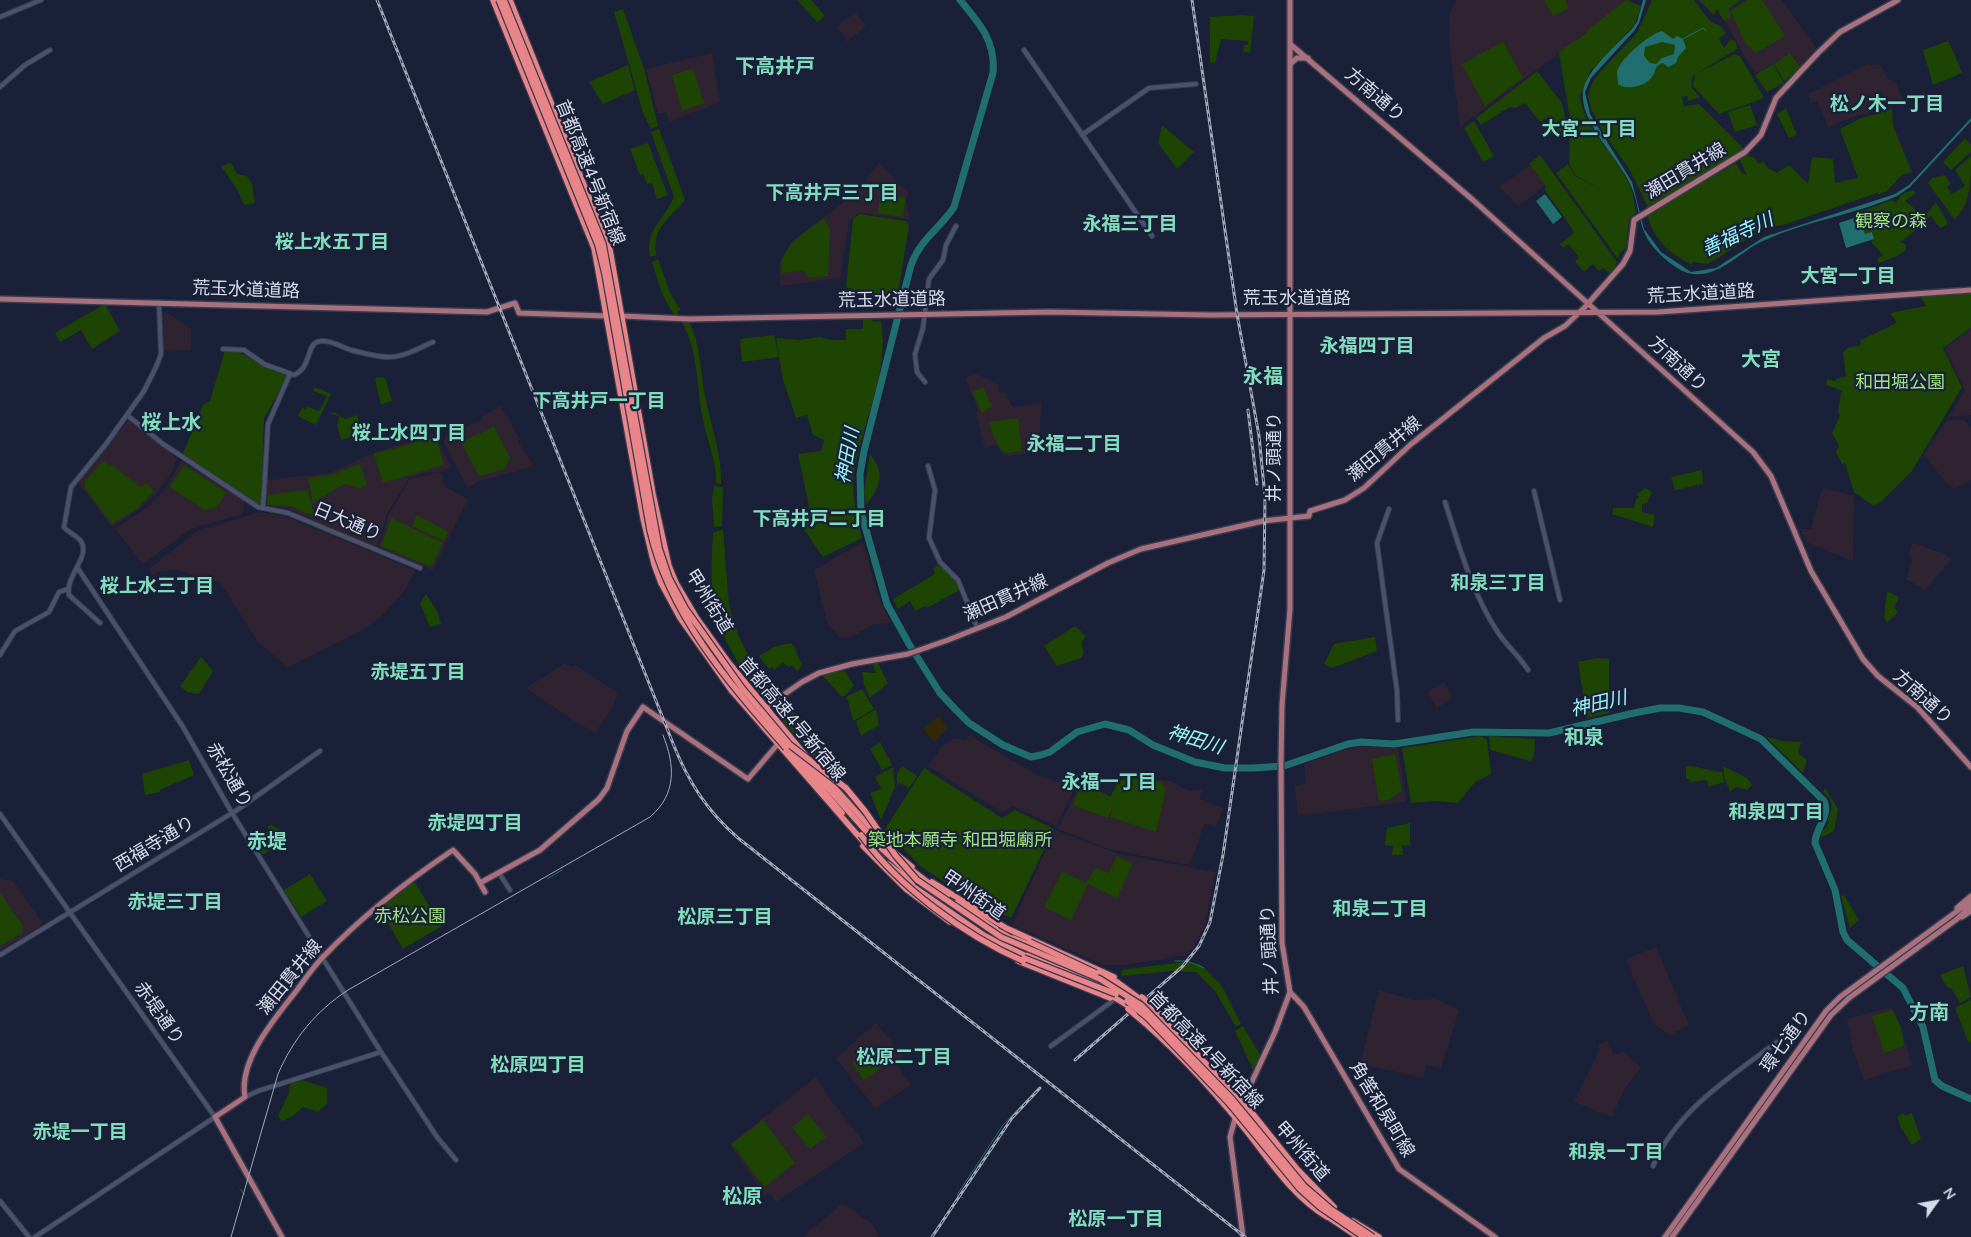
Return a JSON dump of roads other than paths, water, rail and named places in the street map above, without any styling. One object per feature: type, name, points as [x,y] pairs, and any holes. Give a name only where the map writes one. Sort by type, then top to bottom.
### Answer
[{"type":"highway","name":"甲州街道","points":[[494,0],[562,171],[586,225],[599,266],[644,524],[657,574],[680,618],[777,745],[852,830],[899,876],[973,929],[1011,950],[1111,995],[1129,1008],[1180,1055],[1244,1123],[1298,1192],[1327,1217],[1358,1237]]},
{"type":"highway","name":"首都高速4号新宿線","points":[[499,0],[598,245],[605,274],[650,530],[665,580],[690,624],[749,706],[861,835],[900,874],[986,934],[1116,994],[1138,1009],[1159,1028],[1245,1122],[1300,1189],[1320,1207],[1364,1237]]},
{"type":"highway","name":"首都高速4号新宿線","points":[[504,0],[603,244],[610,273],[654,528],[664,564],[676,593],[694,621],[748,695],[881,848],[917,880],[989,930],[1014,943],[1100,979],[1129,996],[1152,1015],[1249,1118],[1304,1186],[1332,1210],[1373,1237]]},
{"type":"highway","name":"甲州街道","points":[[509,0],[603,231],[616,282],[653,494],[669,566],[679,589],[696,617],[766,707],[875,834],[913,872],[990,927],[1028,946],[1117,982],[1141,998]]},
{"type":"highway","points":[[599,266],[612,262]]},
{"type":"highway","points":[[602,285],[616,282]]},
{"type":"highway","points":[[790,745],[846,788],[866,811],[896,856],[917,880]]},
{"type":"highway","points":[[852,830],[866,849],[891,875],[934,912],[979,941],[1025,964],[1114,1000],[1129,1008]]},
{"type":"highway","points":[[875,834],[912,867],[980,916],[1122,989],[1152,1015]]},
{"type":"highway","points":[[861,835],[886,866],[936,907],[980,939],[1078,985]]},
{"type":"highway","points":[[896,856],[918,878],[932,888],[1016,939],[1103,971]]},
{"type":"highway","points":[[891,875],[924,901],[1010,952],[1116,994]]},
{"type":"highway","points":[[932,882],[1006,928],[1119,979],[1147,1003],[1231,1090],[1301,1175],[1334,1208]]},
{"type":"highway","name":"甲州街道","points":[[1147,1003],[1251,1116],[1305,1183],[1334,1208],[1379,1237]]},
{"type":"highway","points":[[1135,1013],[1160,1037],[1235,1118],[1290,1188],[1310,1206],[1327,1217]]},
{"type":"main road","name":"井ノ頭通り","points":[[1243,1237],[1230,1137],[1235,1118],[1254,1080],[1288,1002],[1290,992],[1282,943],[1281,719],[1290,609],[1290,0]]},
{"type":"main road","name":"瀬田貫井線","points":[[753,716],[819,673],[852,664],[915,652],[1025,608],[1108,563],[1141,550],[1205,533],[1290,517],[1309,516],[1310,511],[1345,500],[1364,488],[1410,445],[1544,338],[1565,326],[1589,303],[1628,257],[1632,224],[1636,218],[1745,152],[1761,135],[1776,98],[1818,53],[1840,32],[1898,0]]},
{"type":"main road","name":"方南通り","points":[[1290,44],[1600,312],[1758,458],[1774,483],[1811,571],[1863,659],[1878,676],[1917,708],[1971,767]]},
{"type":"main road","points":[[1290,64],[1297,58],[1308,58]]},
{"type":"main road","name":"荒玉水道道路","points":[[622,316],[689,319],[1049,312],[1290,314],[1658,312],[1971,290]]},
{"type":"main road","name":"荒玉水道道路","points":[[0,299],[492,311],[515,303],[518,313],[607,316]]},
{"type":"main road","points":[[485,892],[480,883],[540,850],[604,793],[628,731],[643,707],[668,726],[748,779],[777,745]]},
{"type":"main road","name":"瀬田貫井線","points":[[245,1098],[244,1086],[261,1039],[322,958],[415,875],[453,850],[480,883]]},
{"type":"main road","points":[[1952,913],[1971,896]]},
{"type":"main road","name":"環七通り","points":[[1665,1237],[1826,1011],[1952,913],[1971,901]]},
{"type":"main road","name":"環七通り","points":[[1672,1237],[1827,1020],[1844,1003],[1957,919],[1971,906]]},
{"type":"main road","points":[[1957,919],[1971,910]]},
{"type":"main road","name":"角筈和泉町線","points":[[1290,992],[1304,1007],[1399,1169],[1495,1237]]},
{"type":"main road","points":[[1231,1090],[1246,1089],[1254,1080]]},
{"type":"main road","points":[[215,1117],[245,1098]]},
{"type":"main road","name":"赤堤通り","points":[[215,1117],[282,1237]]},
{"type":"street","points":[[0,17],[41,0]]},
{"type":"street","points":[[0,87],[25,65],[50,50]]},
{"type":"street","points":[[1024,50],[1152,236]]},
{"type":"street","points":[[1082,134],[1149,88],[1196,84]]},
{"type":"street","points":[[925,382],[917,372],[915,354],[923,328],[931,274],[943,260],[946,245],[956,226]]},
{"type":"street","points":[[100,623],[69,595],[68,589],[82,555],[82,543],[64,528],[68,491],[149,384],[161,354],[159,302]]},
{"type":"street","points":[[222,348],[244,350],[264,364],[290,374],[297,374],[304,368],[313,344],[317,342],[323,341],[352,350],[389,357],[403,355],[433,342]]},
{"type":"street","points":[[127,415],[180,456],[263,508],[268,424],[290,374]]},
{"type":"street","points":[[928,466],[935,490],[929,538],[940,562],[958,580],[977,628]]},
{"type":"street","points":[[1534,491],[1560,600]]},
{"type":"street","points":[[1445,502],[1475,587],[1489,616],[1499,634],[1528,670]]},
{"type":"street","name":"日大通り","points":[[263,508],[288,513],[420,568]]},
{"type":"street","points":[[1389,509],[1377,543],[1388,633],[1396,678],[1398,720]]},
{"type":"street","name":"赤松通り","points":[[77,567],[166,699],[232,813],[380,1052],[456,1160]]},
{"type":"street","points":[[0,656],[14,630],[49,612],[59,592],[68,589]]},
{"type":"street","name":"西福寺通り","points":[[0,955],[232,813],[320,751]]},
{"type":"street","name":"赤堤通り","points":[[0,814],[215,1117]]},
{"type":"street","points":[[499,873],[510,890]]},
{"type":"street","points":[[1051,1046],[1114,1000]]},
{"type":"street","points":[[1653,1166],[1677,1124],[1736,1073],[1778,1042]]},
{"type":"street","points":[[245,1098],[266,1088],[380,1052]]},
{"type":"street","points":[[35,1237],[215,1117]]},
{"type":"street","points":[[0,1201],[29,1237]]},
{"type":"waterway","name":"神田川","points":[[960,0],[985,33],[992,51],[993,73],[954,207],[925,241],[911,265],[864,451],[860,474],[861,512],[887,604],[909,644],[940,693],[969,723],[1003,745],[1031,757],[1050,752],[1077,732],[1105,724],[1129,730],[1153,745],[1195,762],[1225,768],[1284,766],[1348,744],[1361,742],[1394,744],[1473,732],[1549,733],[1660,708],[1679,708],[1703,712],[1761,739],[1824,801],[1826,812],[1817,832],[1815,843],[1835,890],[1843,932],[1847,940],[1903,988],[1923,1027],[1935,1080],[1942,1086],[1971,1099]]},
{"type":"waterway","points":[[1683,39],[1703,28],[1706,31]]},
{"type":"waterway","points":[[547,879],[562,870]]},
{"type":"waterway","points":[[1175,961],[1187,961],[1204,968]]},
{"type":"waterway","points":[[963,1198],[957,1195],[1003,1125],[1039,1087]]},
{"type":"waterway","points":[[240,1189],[245,1195]]},
{"type":"tram line","points":[[231,1237],[278,1074],[291,1049],[307,1027],[326,1007],[348,990],[650,817],[665,799],[671,779],[670,757],[663,735]]},
{"type":"railway","points":[[377,0],[674,746],[700,796],[717,818],[738,838],[1245,1237]]},
{"type":"railway","points":[[1075,1060],[1182,967],[1199,946],[1210,922],[1223,855],[1264,570],[1265,497],[1259,436],[1237,314],[1192,0]]},
{"type":"railway","points":[[1248,410],[1257,484]]},
{"type":"railway","points":[[932,1237],[1012,1118],[1040,1088]]},
{"type":"district","name":"下高井戸","points":[[775,68]]},
{"type":"district","name":"松ノ木一丁目","points":[[1887,105]]},
{"type":"district","name":"大宮二丁目","points":[[1589,130]]},
{"type":"district","name":"下高井戸三丁目","points":[[832,194]]},
{"type":"district","name":"永福三丁目","points":[[1130,225]]},
{"type":"district","name":"桜上水五丁目","points":[[332,243]]},
{"type":"district","name":"大宮一丁目","points":[[1848,277]]},
{"type":"district","name":"永福四丁目","points":[[1367,347]]},
{"type":"district","name":"大宮","points":[[1761,361]]},
{"type":"district","name":"永福","points":[[1263,378]]},
{"type":"district","name":"下高井戸一丁目","points":[[599,402]]},
{"type":"district","name":"桜上水","points":[[171,424]]},
{"type":"district","name":"桜上水四丁目","points":[[409,434]]},
{"type":"district","name":"永福二丁目","points":[[1074,445]]},
{"type":"district","name":"下高井戸二丁目","points":[[819,520]]},
{"type":"district","name":"和泉三丁目","points":[[1498,584]]},
{"type":"district","name":"桜上水三丁目","points":[[157,587]]},
{"type":"district","name":"赤堤五丁目","points":[[418,673]]},
{"type":"district","name":"和泉","points":[[1584,739]]},
{"type":"district","name":"永福一丁目","points":[[1109,783]]},
{"type":"district","name":"和泉四丁目","points":[[1776,813]]},
{"type":"district","name":"赤堤四丁目","points":[[475,824]]},
{"type":"district","name":"赤堤","points":[[267,843]]},
{"type":"district","name":"赤堤三丁目","points":[[175,903]]},
{"type":"district","name":"和泉二丁目","points":[[1380,910]]},
{"type":"district","name":"松原三丁目","points":[[725,918]]},
{"type":"district","name":"方南","points":[[1929,1014]]},
{"type":"district","name":"松原二丁目","points":[[904,1058]]},
{"type":"district","name":"松原四丁目","points":[[538,1066]]},
{"type":"district","name":"赤堤一丁目","points":[[80,1133]]},
{"type":"district","name":"和泉一丁目","points":[[1616,1153]]},
{"type":"district","name":"松原","points":[[742,1198]]},
{"type":"district","name":"松原一丁目","points":[[1116,1220]]},
{"type":"park label","name":"観察の森","points":[[1891,223]]},
{"type":"park label","name":"和田堀公園","points":[[1900,384]]},
{"type":"park label","name":"築地本願寺 和田堀廟所","points":[[960,842]]},
{"type":"park label","name":"赤松公園","points":[[410,918]]},
{"type":"water label","name":"善福寺川","points":[[1738,236]]}]
